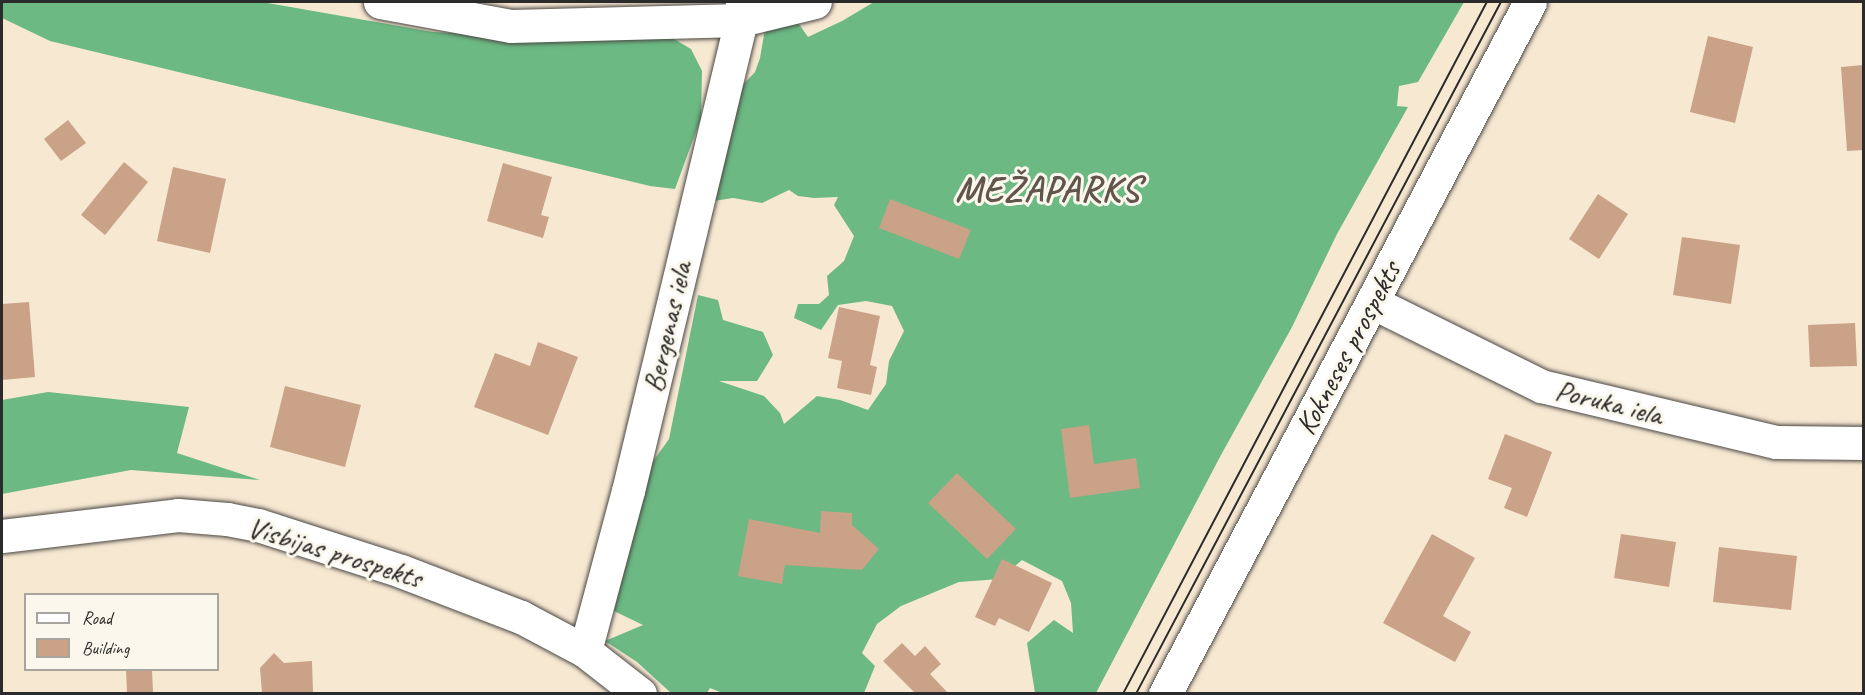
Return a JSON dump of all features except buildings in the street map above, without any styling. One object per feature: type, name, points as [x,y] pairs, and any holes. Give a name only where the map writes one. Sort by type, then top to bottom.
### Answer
[{"type":"street","points":[[380,2],[511,26],[741,11],[815,2]]},
{"type":"street","name":"Kokneses prospekts","points":[[1165,693],[1530,2]]},
{"type":"street","name":"Bergenas iela","points":[[585,651],[628,491],[741,11]]},
{"type":"street","name":"Poruka iela","points":[[1372,302],[1541,386],[1776,442],[1863,443]]},
{"type":"street","name":"Visbijas prospekts","points":[[2,536],[178,516],[227,519],[258,525],[401,571],[521,617],[585,651],[640,693]]},
{"type":"green space","points":[[2,2],[262,2],[433,32],[537,37],[674,39],[691,49],[702,71],[701,118],[675,189],[650,186],[50,41],[2,18]]},
{"type":"green space","points":[[874,2],[1464,2],[1418,82],[1399,86],[1397,106],[1408,107],[1337,234],[1292,327],[1221,455],[1096,693],[1035,693],[1027,643],[1054,620],[1073,633],[1071,603],[1062,581],[1022,560],[1000,579],[959,582],[901,606],[877,624],[862,653],[875,666],[864,693],[725,694],[710,688],[707,693],[671,693],[637,662],[605,641],[643,625],[614,611],[649,467],[669,439],[698,295],[718,300],[723,320],[763,332],[773,355],[757,381],[719,381],[764,396],[780,413],[784,424],[817,396],[840,400],[868,410],[886,384],[889,361],[904,331],[892,306],[866,301],[838,305],[821,330],[794,318],[798,304],[819,304],[829,295],[827,276],[844,261],[854,236],[834,205],[838,197],[798,196],[789,190],[762,203],[733,198],[707,202],[735,93],[755,72],[765,29],[794,17],[808,37]]},
{"type":"green space","points":[[48,392],[189,407],[177,453],[260,480],[131,470],[2,494],[2,400]]},
{"type":"tram line","points":[[1123,694],[1487,2]]},
{"type":"tram line","points":[[1136,694],[1501,2]]},
{"type":"district","name":"MEŽAPARKS","points":[[1048,190]]}]
